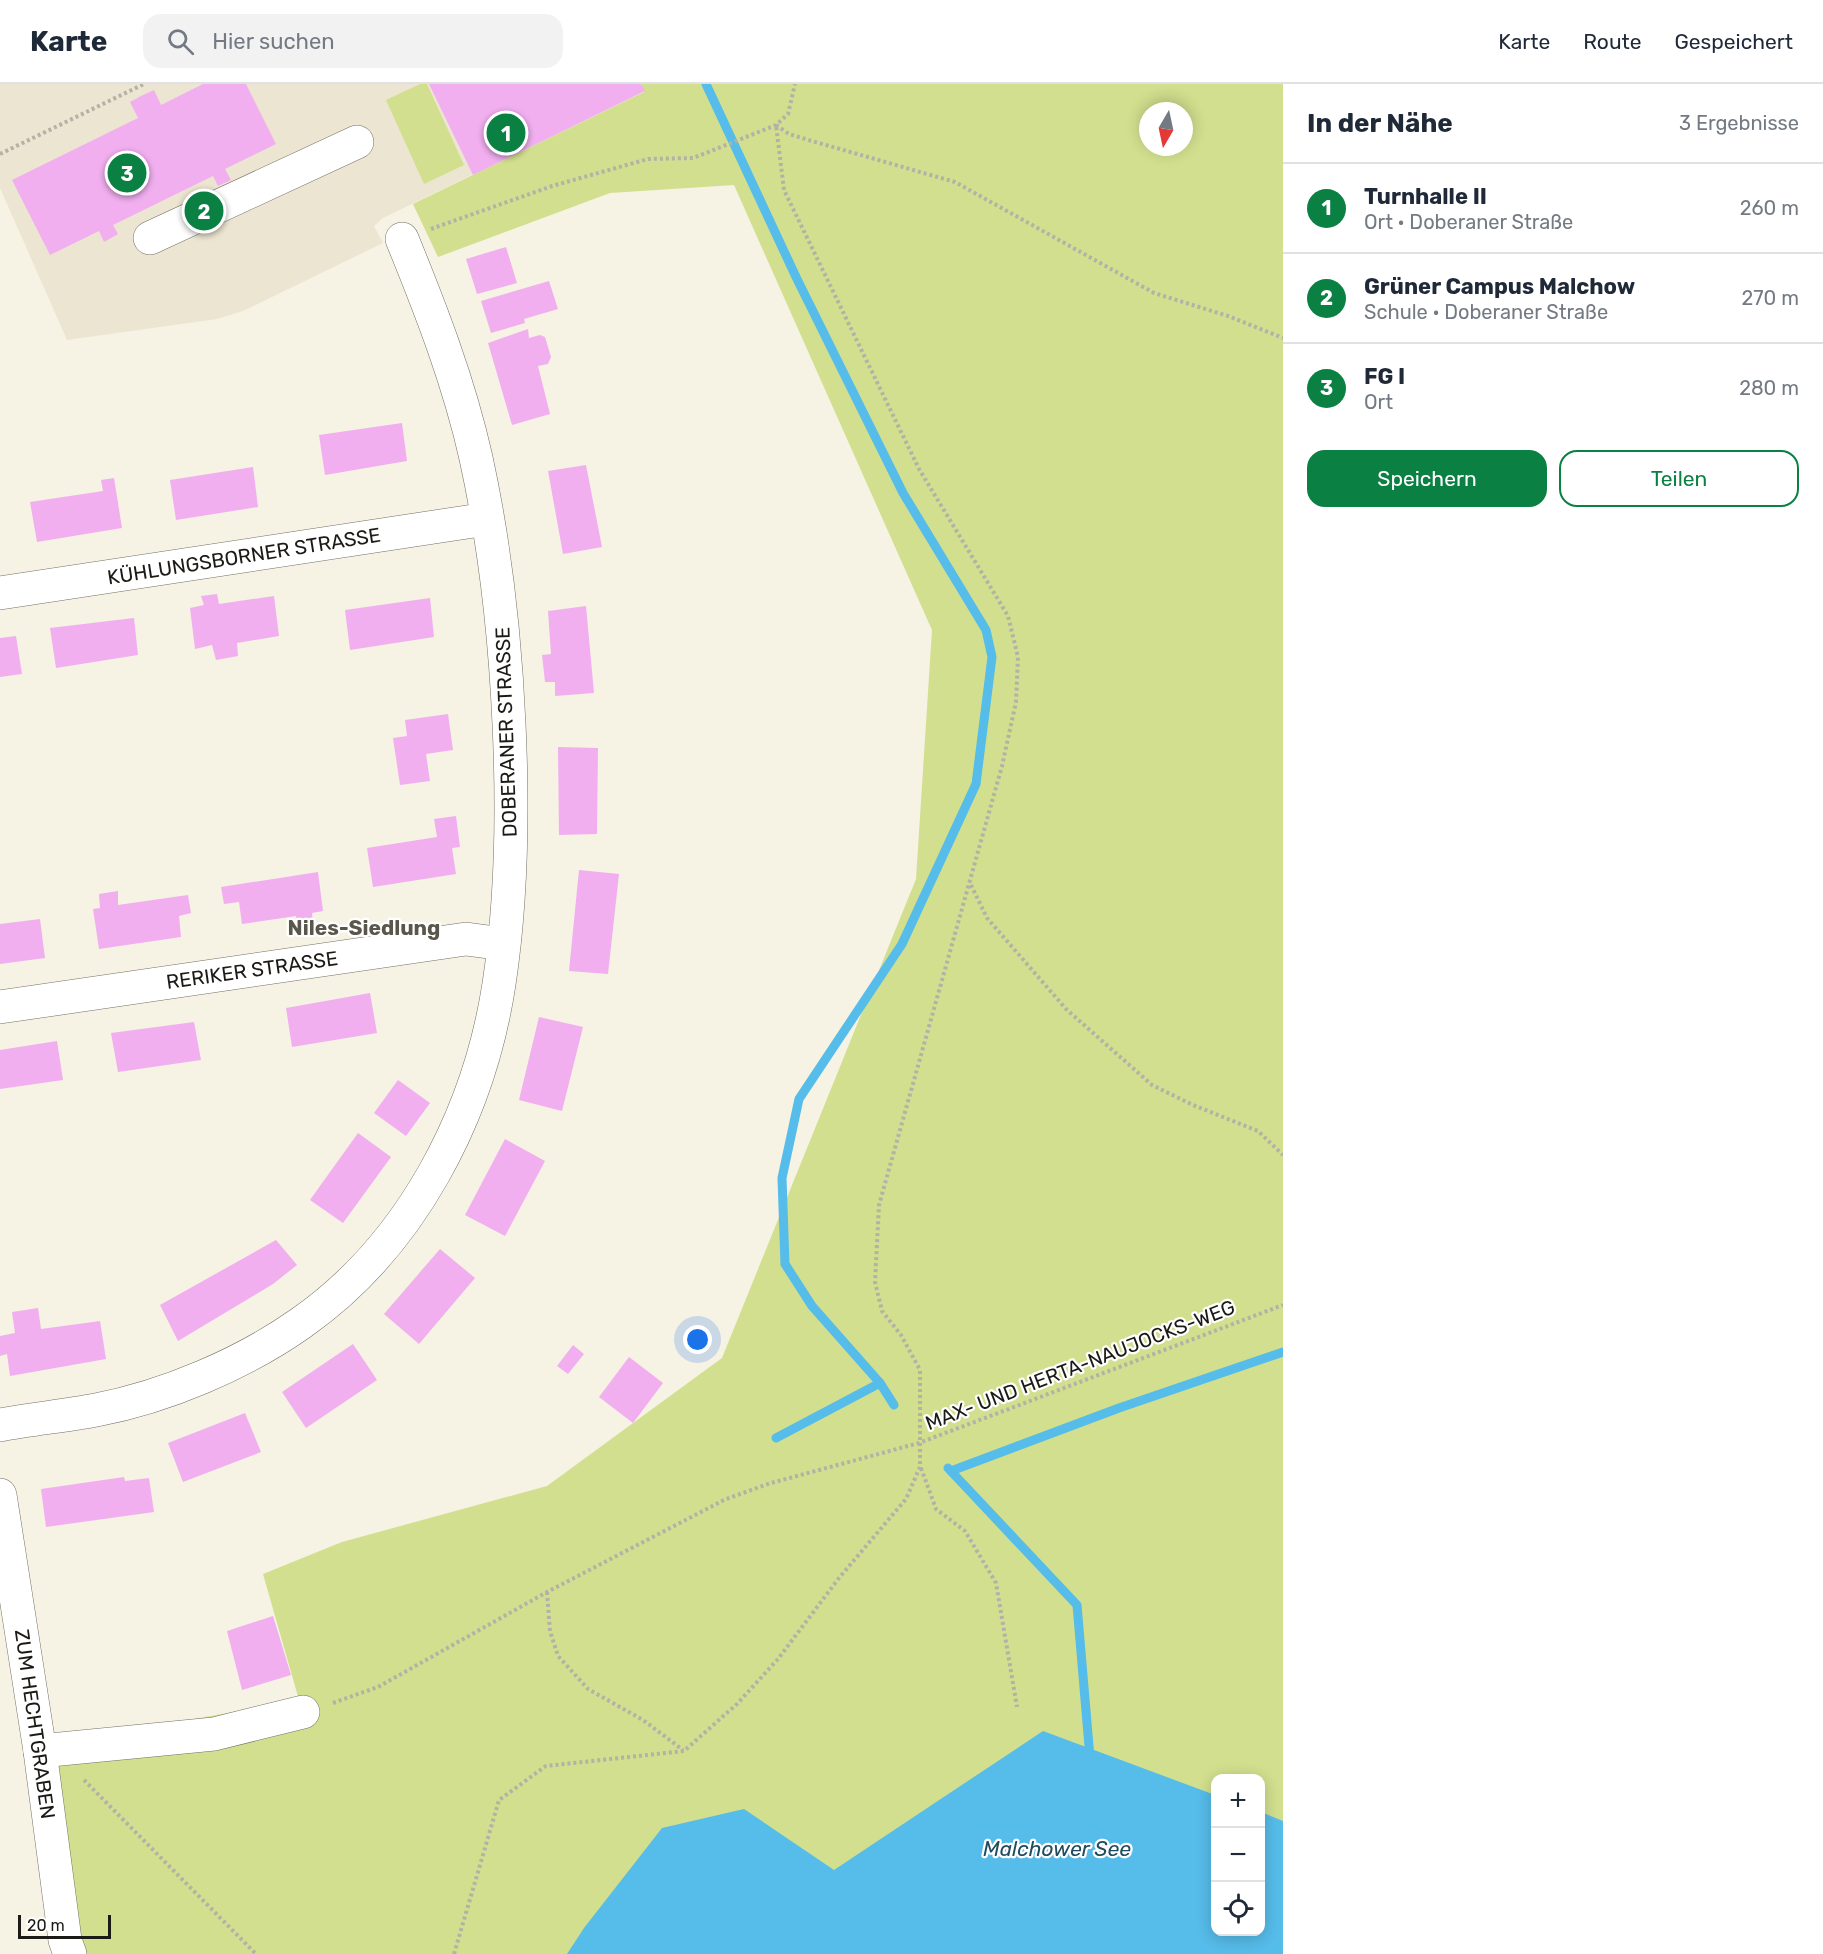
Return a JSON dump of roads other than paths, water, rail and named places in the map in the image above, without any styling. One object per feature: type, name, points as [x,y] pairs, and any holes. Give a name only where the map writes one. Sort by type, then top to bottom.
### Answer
[{"type":"street","points":[[150,238],[357,142]]},
{"type":"street","name":"DOBERANER STRASSE","points":[[0,1425],[99,1409],[156,1394],[217,1370],[263,1347],[302,1323],[338,1293],[375,1257],[401,1224],[428,1184],[452,1139],[472,1087],[486,1042],[499,986],[503,944],[512,813],[507,678],[499,594],[476,456],[434,316],[402,239]]},
{"type":"street","name":"KÜHLUNGSBORNER STRASSE","points":[[0,593],[487,519]]},
{"type":"street","name":"RERIKER STRASSE","points":[[0,1007],[466,939],[503,944]]},
{"type":"street","name":"ZUM HECHTGRABEN","points":[[0,1495],[40,1751],[65,1940],[70,1954]]},
{"type":"street","points":[[40,1751],[214,1734],[303,1712]]},
{"type":"water","name":"Malchower See","points":[[1043,1731],[1211,1794],[1211,1936],[1265,1936],[1265,1814],[1283,1821],[1283,1954],[567,1954],[584,1928],[662,1828],[744,1809],[834,1870]]},
{"type":"waterway","points":[[706,84],[796,277],[903,493],[986,630],[992,657],[976,784],[902,944],[799,1099],[782,1178],[785,1264],[812,1306],[880,1383],[894,1405]]},
{"type":"waterway","points":[[951,1471],[1119,1408],[1283,1352]]},
{"type":"waterway","name":"ZUM HECHTGRABEN","points":[[776,1438],[880,1383]]},
{"type":"waterway","points":[[948,1468],[1077,1605],[1090,1758]]},
{"type":"place","name":"Turnhalle II","points":[[506,133]]},
{"type":"place","name":"FG I","points":[[127,173]]},
{"type":"place","name":"Grüner Campus Malchow","points":[[204,211]]},
{"type":"district","name":"Niles-Siedlung","points":[[364,928]]}]
